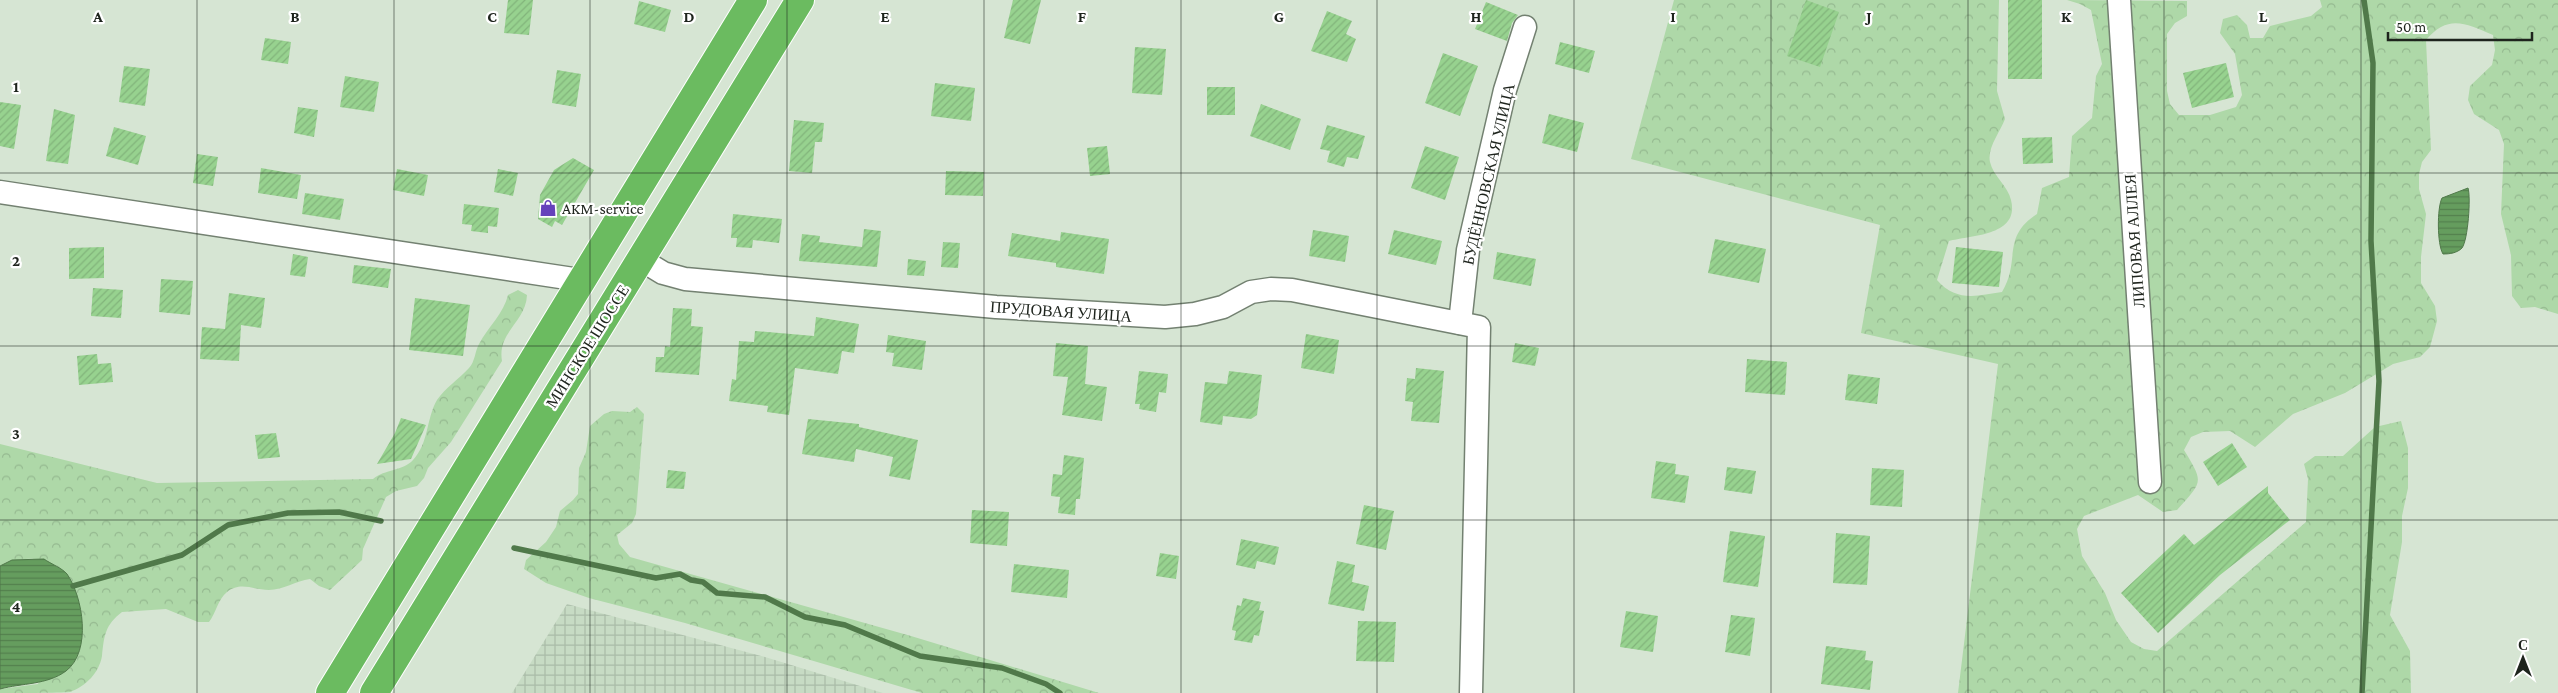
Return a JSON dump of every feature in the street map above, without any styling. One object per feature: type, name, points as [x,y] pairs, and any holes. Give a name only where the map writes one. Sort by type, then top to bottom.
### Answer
[{"type":"highway","points":[[330,693],[752,0]]},
{"type":"highway","name":"МИНСКОЕ ШОССЕ","points":[[374,693],[800,0]]},
{"type":"street","name":"ЛИПОВАЯ АЛЛЕЯ","points":[[2119,0],[2150,482]]},
{"type":"street","name":"БУДЁННОВСКАЯ УЛИЦА","points":[[1471,693],[1468,250],[1505,90],[1525,27]]},
{"type":"street","points":[[0,192],[580,280]]},
{"type":"street","name":"ПРУДОВАЯ УЛИЦА","points":[[640,259],[663,273],[685,279],[986,306],[1166,318],[1195,314],[1223,307],[1251,292],[1271,289],[1292,290],[1470,325]]},
{"type":"shaded area","points":[[2468,188],[2468,218],[2464,243],[2458,251],[2443,254],[2438,226],[2440,203],[2442,198]]},
{"type":"shaded area","points":[[44,559],[65,572],[73,584],[81,610],[82,638],[79,651],[74,662],[59,676],[0,689],[0,566],[12,560]]},
{"type":"shaded area","points":[[567,604],[765,657],[883,693],[512,693]]},
{"type":"green space","points":[[1674,0],[1999,0],[1997,91],[2005,119],[1990,151],[1990,162],[1994,172],[2009,195],[2012,212],[2008,221],[1992,232],[1949,241],[1937,280],[1944,287],[1959,295],[1975,296],[2002,292],[2007,281],[2015,241],[2019,232],[2037,214],[2042,188],[2069,177],[2072,136],[2092,118],[2096,76],[2102,64],[2091,10],[2067,0],[2187,1],[2187,16],[2175,23],[2167,34],[2167,91],[2170,104],[2179,115],[2210,115],[2236,107],[2242,95],[2235,54],[2220,33],[2223,19],[2237,15],[2247,25],[2250,38],[2263,38],[2270,26],[2311,16],[2322,7],[2320,0],[2558,0],[2558,314],[2535,307],[2521,308],[2512,296],[2511,255],[2501,214],[2504,144],[2499,130],[2474,114],[2468,100],[2470,86],[2492,65],[2495,50],[2493,35],[2465,24],[2449,24],[2434,32],[2426,40],[2431,150],[2422,162],[2419,174],[2419,189],[2426,214],[2421,257],[2421,283],[2435,306],[2437,321],[2430,347],[2420,357],[2393,364],[2345,393],[2293,414],[2255,447],[2230,431],[2203,432],[2191,437],[2184,450],[2195,469],[2198,482],[2192,493],[2177,510],[2163,512],[2138,495],[2084,516],[2077,529],[2082,556],[2105,593],[2116,620],[2131,642],[2144,649],[2157,651],[2306,522],[2308,479],[2304,464],[2315,456],[2343,456],[2375,427],[2401,421],[2408,448],[2408,488],[2402,516],[2402,542],[2390,615],[2410,651],[2411,693],[1958,693],[1998,364],[1861,333],[1880,225],[1631,159]]},
{"type":"green space","points":[[518,290],[527,295],[525,304],[522,313],[507,334],[502,351],[502,361],[451,442],[428,468],[424,478],[417,486],[396,491],[386,497],[363,549],[362,560],[330,590],[319,586],[310,579],[274,590],[237,587],[224,595],[209,622],[198,622],[166,609],[122,612],[106,631],[98,668],[91,678],[81,686],[70,692],[0,693],[0,689],[38,684],[73,586],[59,569],[41,560],[21,559],[0,566],[0,444],[157,483],[373,479],[383,473],[409,464],[413,460],[425,439],[433,407],[437,400],[471,366],[479,344],[503,308],[508,295]]},
{"type":"green space","points":[[637,407],[644,414],[636,514],[632,523],[617,535],[619,544],[630,557],[911,636],[1099,693],[922,693],[685,623],[589,598],[546,583],[524,569],[526,560],[546,542],[556,527],[560,511],[578,494],[579,468],[586,452],[590,426],[604,414],[612,411],[630,412]]},
{"type":"building","points":[[508,0],[533,0],[529,35],[504,33]]},
{"type":"building","points":[[1013,0],[1041,0],[1030,44],[1004,38]]},
{"type":"building","points":[[1806,0],[1839,12],[1820,67],[1787,56]]},
{"type":"building","points":[[2008,0],[2042,0],[2042,79],[2008,79]]},
{"type":"building","points":[[639,1],[671,10],[665,32],[634,24]]},
{"type":"building","points":[[1486,2],[1518,15],[1512,23],[1507,41],[1475,29]]},
{"type":"building","points":[[1327,11],[1352,21],[1346,34],[1356,39],[1347,62],[1311,51]]},
{"type":"building","points":[[265,38],[291,42],[288,64],[261,60]]},
{"type":"building","points":[[1560,42],[1595,51],[1589,73],[1555,64]]},
{"type":"building","points":[[1135,47],[1166,49],[1162,95],[1132,93]]},
{"type":"building","points":[[1443,53],[1478,66],[1460,116],[1425,103]]},
{"type":"building","points":[[2226,63],[2234,97],[2192,108],[2183,73]]},
{"type":"building","points":[[124,66],[150,69],[145,106],[119,102]]},
{"type":"building","points":[[557,70],[581,74],[576,107],[552,103]]},
{"type":"building","points":[[345,76],[379,82],[374,112],[340,107]]},
{"type":"building","points":[[935,83],[975,88],[971,121],[931,116]]},
{"type":"building","points":[[1207,87],[1235,87],[1235,115],[1207,115]]},
{"type":"building","points":[[0,102],[21,105],[14,149],[0,146]]},
{"type":"building","points":[[1261,104],[1301,119],[1290,150],[1250,136]]},
{"type":"building","points":[[298,107],[318,110],[314,137],[294,133]]},
{"type":"building","points":[[54,109],[75,115],[68,164],[46,161]]},
{"type":"building","points":[[1549,114],[1584,123],[1577,152],[1542,143]]},
{"type":"building","points":[[794,120],[824,123],[822,142],[815,142],[812,173],[789,171]]},
{"type":"building","points":[[1327,125],[1365,136],[1358,159],[1347,157],[1344,167],[1327,162],[1330,151],[1320,149]]},
{"type":"building","points":[[114,127],[146,136],[138,165],[106,156]]},
{"type":"building","points":[[2052,137],[2053,163],[2023,164],[2022,138]]},
{"type":"building","points":[[1107,146],[1110,174],[1090,176],[1087,148]]},
{"type":"building","points":[[1425,146],[1459,157],[1445,200],[1411,188]]},
{"type":"building","points":[[197,154],[218,157],[213,186],[193,183]]},
{"type":"building","points":[[573,158],[594,170],[562,225],[555,221],[552,227],[538,219],[540,195],[554,170]]},
{"type":"building","points":[[261,168],[301,175],[297,199],[258,193]]},
{"type":"building","points":[[397,169],[428,175],[424,196],[393,190]]},
{"type":"building","points":[[498,169],[518,173],[513,196],[494,192]]},
{"type":"building","points":[[946,171],[984,172],[983,196],[945,195]]},
{"type":"building","points":[[305,193],[344,199],[340,220],[302,214]]},
{"type":"building","points":[[464,204],[499,208],[497,227],[488,226],[488,233],[471,231],[472,225],[462,224]]},
{"type":"building","points":[[733,214],[782,219],[779,243],[753,240],[752,248],[736,247],[737,238],[731,238]]},
{"type":"building","points":[[864,229],[881,231],[877,267],[799,261],[802,234],[820,236],[819,242],[862,247]]},
{"type":"building","points":[[1313,230],[1349,236],[1345,262],[1309,256]]},
{"type":"building","points":[[1394,230],[1442,241],[1436,265],[1388,254]]},
{"type":"building","points":[[1061,232],[1109,239],[1104,274],[1056,267],[1056,263],[1008,256],[1012,233],[1060,241]]},
{"type":"building","points":[[1715,239],[1766,249],[1759,283],[1708,273]]},
{"type":"building","points":[[943,242],[960,243],[958,268],[941,267]]},
{"type":"building","points":[[104,247],[104,278],[69,279],[69,248]]},
{"type":"building","points":[[1956,247],[2003,252],[1999,287],[1952,283]]},
{"type":"building","points":[[1497,252],[1536,259],[1531,286],[1493,279]]},
{"type":"building","points":[[293,254],[308,257],[305,277],[290,275]]},
{"type":"building","points":[[908,259],[926,261],[924,276],[907,275]]},
{"type":"building","points":[[354,265],[391,269],[388,288],[352,283]]},
{"type":"building","points":[[161,279],[193,281],[190,315],[159,312]]},
{"type":"building","points":[[93,288],[123,290],[121,318],[91,316]]},
{"type":"building","points":[[229,293],[265,298],[261,328],[241,325],[239,361],[200,359],[202,327],[225,329]]},
{"type":"building","points":[[415,298],[470,305],[463,356],[409,350]]},
{"type":"building","points":[[673,308],[692,309],[691,326],[703,327],[699,375],[655,372],[656,357],[664,357],[665,346],[670,347]]},
{"type":"building","points":[[816,317],[859,324],[854,353],[842,351],[838,374],[795,368],[789,415],[767,412],[768,406],[729,401],[732,379],[736,380],[739,341],[754,342],[755,331],[814,336]]},
{"type":"building","points":[[1306,334],[1339,340],[1334,374],[1301,368]]},
{"type":"building","points":[[888,335],[926,341],[922,370],[892,366],[894,353],[886,352]]},
{"type":"building","points":[[1056,343],[1088,346],[1085,384],[1107,387],[1102,421],[1062,415],[1068,377],[1053,376]]},
{"type":"building","points":[[1515,343],[1539,348],[1535,366],[1512,362]]},
{"type":"building","points":[[97,354],[98,364],[111,363],[113,382],[79,385],[77,356]]},
{"type":"building","points":[[1747,359],[1787,362],[1785,395],[1745,392]]},
{"type":"building","points":[[1416,368],[1444,371],[1439,423],[1411,421],[1413,402],[1405,401],[1407,378],[1415,379]]},
{"type":"building","points":[[1139,371],[1168,374],[1166,393],[1159,392],[1156,412],[1139,409],[1140,404],[1135,404]]},
{"type":"building","points":[[1229,371],[1262,375],[1257,415],[1251,419],[1223,416],[1222,425],[1200,422],[1205,382],[1227,384]]},
{"type":"building","points":[[1848,374],[1880,378],[1877,404],[1845,400]]},
{"type":"building","points":[[401,418],[426,425],[411,459],[377,464],[395,433]]},
{"type":"building","points":[[808,419],[859,424],[859,427],[918,440],[910,480],[889,476],[893,457],[856,449],[854,462],[802,454]]},
{"type":"building","points":[[276,433],[280,457],[258,459],[255,435]]},
{"type":"building","points":[[2232,443],[2247,467],[2218,486],[2203,462]]},
{"type":"building","points":[[1064,455],[1084,458],[1080,499],[1076,499],[1075,515],[1058,513],[1060,497],[1051,496],[1053,474],[1062,475]]},
{"type":"building","points":[[1656,461],[1676,464],[1675,474],[1689,476],[1685,503],[1651,498]]},
{"type":"building","points":[[1727,467],[1756,471],[1752,494],[1724,490]]},
{"type":"building","points":[[1872,468],[1904,470],[1902,507],[1870,505]]},
{"type":"building","points":[[668,470],[686,472],[684,489],[666,488]]},
{"type":"building","points":[[2268,486],[2268,493],[2290,520],[2220,575],[2158,633],[2121,593],[2184,534],[2194,545]]},
{"type":"building","points":[[1364,505],[1394,511],[1386,550],[1356,544]]},
{"type":"building","points":[[972,510],[1009,512],[1007,546],[970,543]]},
{"type":"building","points":[[1730,531],[1765,536],[1758,587],[1723,582]]},
{"type":"building","points":[[1836,533],[1870,536],[1867,585],[1833,583]]},
{"type":"building","points":[[1241,539],[1279,547],[1275,565],[1257,561],[1255,569],[1236,565]]},
{"type":"building","points":[[1160,553],[1179,556],[1176,579],[1156,576]]},
{"type":"building","points":[[1337,561],[1355,565],[1352,582],[1369,586],[1364,611],[1328,604]]},
{"type":"building","points":[[1014,564],[1069,570],[1067,598],[1011,592]]},
{"type":"building","points":[[1243,598],[1261,602],[1259,610],[1264,611],[1259,636],[1254,635],[1252,643],[1234,640],[1236,631],[1232,630],[1237,605],[1241,606]]},
{"type":"building","points":[[1626,611],[1658,616],[1653,652],[1620,647]]},
{"type":"building","points":[[1731,615],[1755,618],[1750,656],[1725,652]]},
{"type":"building","points":[[1358,621],[1396,622],[1394,662],[1356,661]]},
{"type":"building","points":[[1826,646],[1866,651],[1865,660],[1873,661],[1870,690],[1821,684]]},
{"type":"waterway","points":[[2362,693],[2379,381],[2371,241],[2373,63],[2364,0]]},
{"type":"waterway","points":[[73,586],[182,555],[228,525],[288,513],[339,512],[381,521]]},
{"type":"waterway","points":[[514,548],[656,578],[680,574],[691,580],[703,582],[717,593],[765,597],[805,617],[845,625],[920,656],[1002,668],[1046,684],[1060,693]]},
{"type":"place","name":"AKM-service","points":[[548,208]]}]
